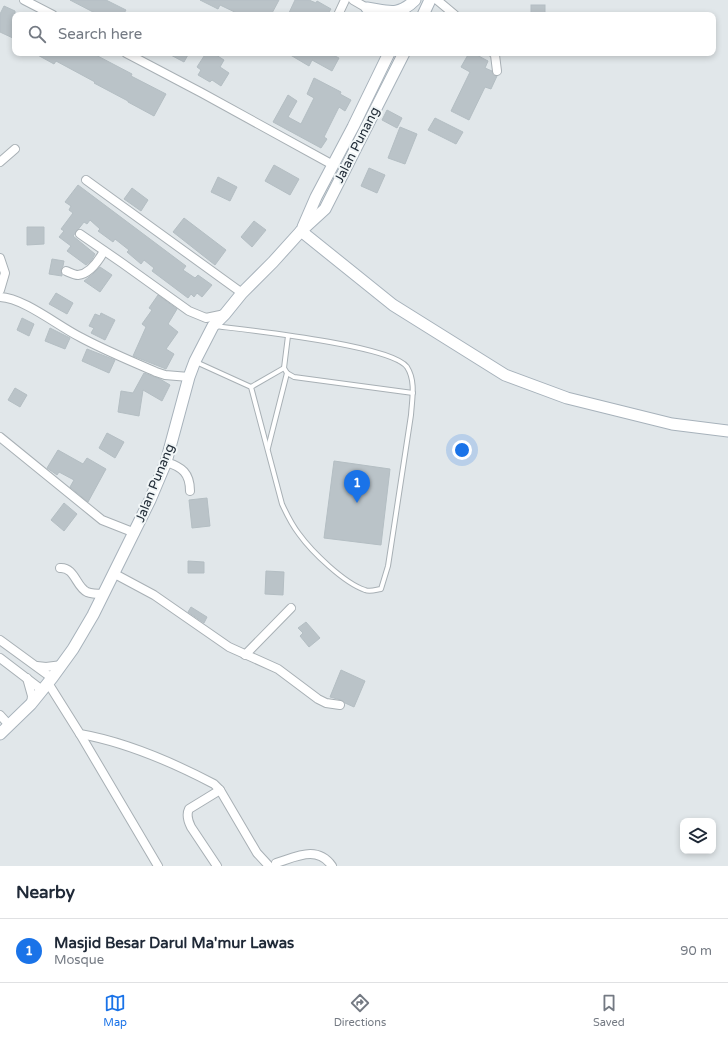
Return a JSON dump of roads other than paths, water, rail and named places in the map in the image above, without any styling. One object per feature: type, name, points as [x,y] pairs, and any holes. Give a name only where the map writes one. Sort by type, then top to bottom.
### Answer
[{"type":"street","points":[[24,0],[47,12]]},
{"type":"street","points":[[339,12],[345,0]]},
{"type":"street","points":[[353,0],[370,12],[395,12],[407,8],[416,0]]},
{"type":"street","points":[[410,12],[416,0]]},
{"type":"street","points":[[424,12],[430,0]]},
{"type":"street","points":[[437,0],[451,12]]},
{"type":"street","points":[[132,56],[333,165]]},
{"type":"street","name":"Jalan Punang","points":[[301,231],[316,197],[386,56]]},
{"type":"street","name":"Jalan Punang","points":[[0,734],[31,704],[62,665],[77,642],[135,533],[166,462],[189,377],[195,361],[213,326],[301,231],[325,209],[402,56]]},
{"type":"street","points":[[495,56],[497,71]]},
{"type":"street","points":[[0,162],[15,149]]},
{"type":"street","points":[[86,180],[242,293]]},
{"type":"street","points":[[301,231],[393,305],[505,375],[567,398],[672,424],[728,431]]},
{"type":"street","points":[[80,234],[189,311],[206,318],[225,314]]},
{"type":"street","points":[[66,271],[78,275],[84,273],[93,266],[104,251]]},
{"type":"street","points":[[0,258],[4,273],[0,290]]},
{"type":"street","points":[[0,297],[20,303],[41,313],[80,337],[156,372],[165,375],[189,377]]},
{"type":"street","points":[[0,437],[102,520],[135,533]]},
{"type":"street","points":[[166,462],[178,466],[187,475],[190,483],[190,491]]},
{"type":"street","points":[[60,568],[63,567],[69,570],[75,576],[79,585],[86,592],[103,594]]},
{"type":"street","points":[[113,573],[154,595],[229,648],[278,669],[318,699],[326,703],[340,706]]},
{"type":"street","points":[[245,655],[291,608]]},
{"type":"street","points":[[0,640],[36,665],[80,734],[158,866]]},
{"type":"street","points":[[0,658],[27,678],[48,684]]},
{"type":"street","points":[[36,665],[46,667],[62,665]]},
{"type":"street","points":[[27,678],[32,696],[31,704]]},
{"type":"street","points":[[0,715],[9,725]]},
{"type":"street","points":[[80,734],[104,738],[145,753],[214,784],[220,790],[256,852],[272,865],[309,853],[320,854],[329,861],[332,866]]},
{"type":"street","points":[[217,866],[188,821],[188,812],[220,790]]},
{"type":"lane","points":[[195,361],[251,387],[282,504],[299,535],[319,557],[356,586],[369,591],[381,589],[388,566],[411,415],[413,393],[412,378],[406,366],[392,357],[358,347],[213,326]]},
{"type":"lane","points":[[288,336],[284,368],[287,373],[294,377],[413,393]]},
{"type":"lane","points":[[251,387],[284,368]]},
{"type":"lane","points":[[268,448],[287,373]]},
{"type":"place","name":"Masjid Besar Darul Ma'mur Lawas","points":[[357,503]]}]
